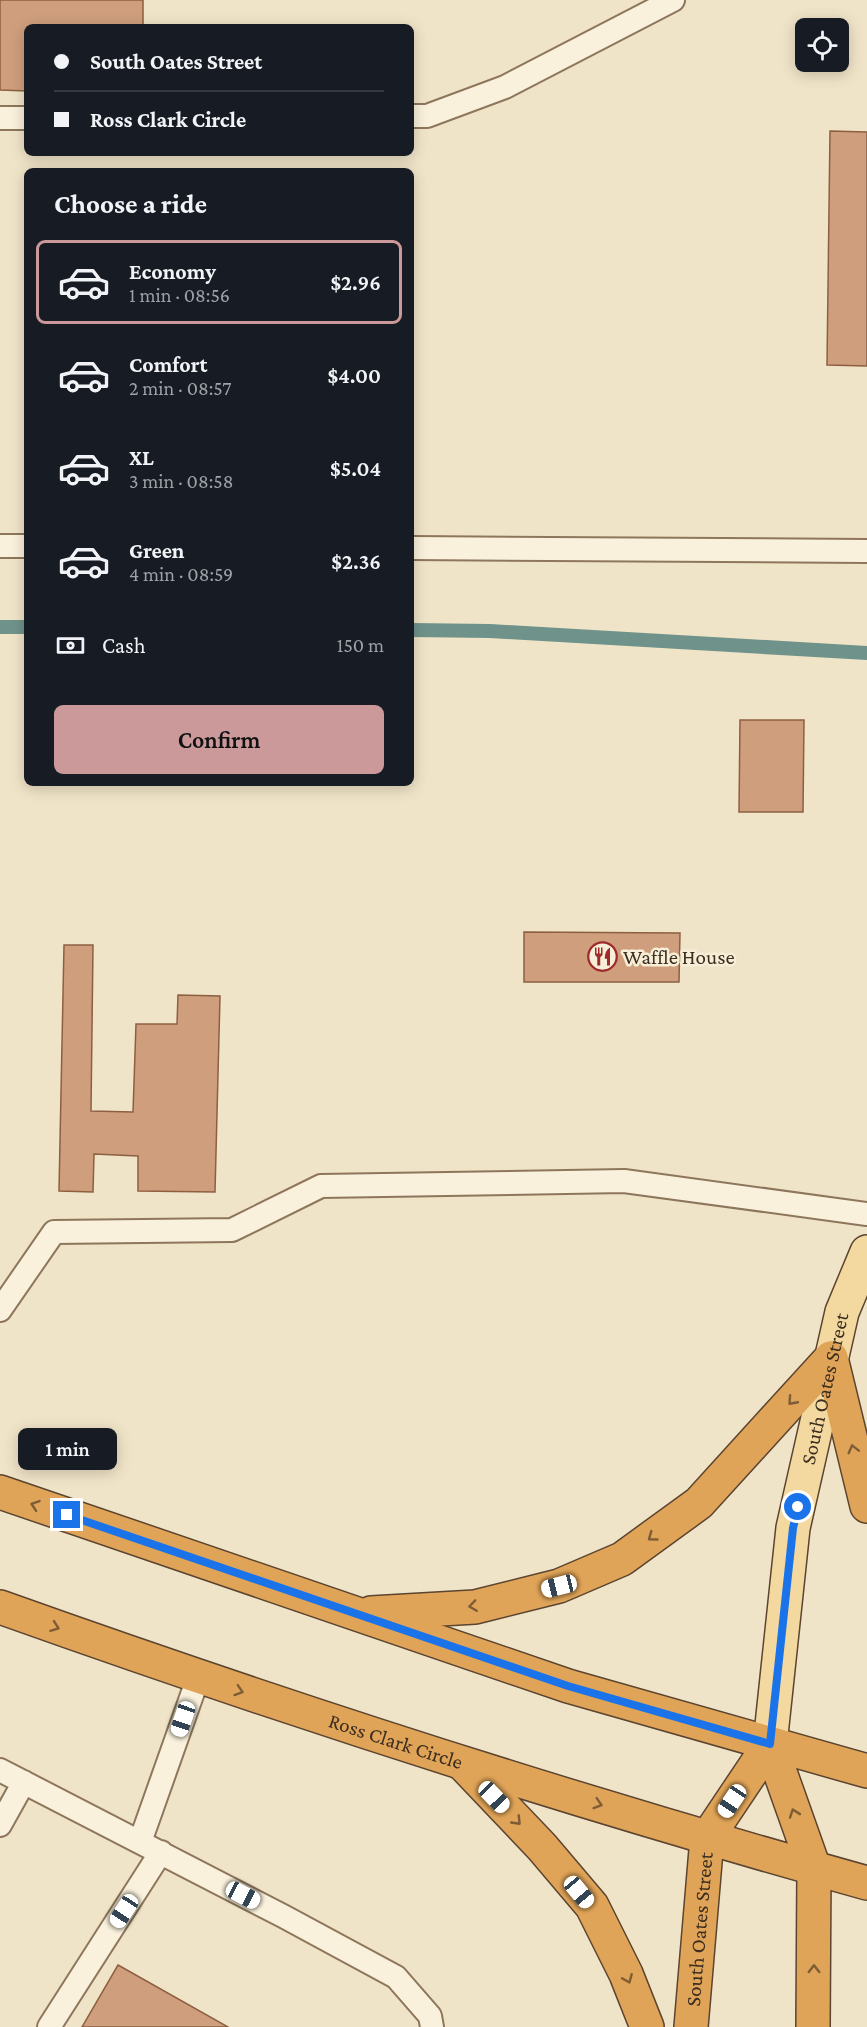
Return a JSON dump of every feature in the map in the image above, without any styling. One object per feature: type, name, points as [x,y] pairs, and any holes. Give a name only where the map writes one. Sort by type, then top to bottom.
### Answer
[{"type":"highway","points":[[831,1358],[867,1506]]},
{"type":"highway","points":[[355,1614],[475,1607],[559,1586],[622,1559],[699,1503],[831,1358]]},
{"type":"highway","points":[[0,1492],[568,1686],[867,1771]]},
{"type":"highway","name":"Ross Clark Circle","points":[[0,1607],[198,1678],[462,1763],[707,1838],[867,1883]]},
{"type":"highway","name":"South Oates Street","points":[[691,2027],[707,1838],[770,1744]]},
{"type":"highway","name":"South Oates Street","points":[[770,1744],[814,1868],[813,2027]]},
{"type":"highway","points":[[462,1763],[542,1847],[592,1906],[626,1974],[647,2027]]},
{"type":"main road","name":"South Oates Street","points":[[770,1744],[793,1528],[843,1312],[867,1252]]},
{"type":"lane","points":[[414,116],[427,116],[504,87],[673,0]]},
{"type":"lane","points":[[0,118],[24,118]]},
{"type":"lane","points":[[0,546],[24,546]]},
{"type":"lane","points":[[414,548],[867,551]]},
{"type":"lane","points":[[0,1310],[54,1232],[232,1230],[321,1186],[624,1181],[867,1214]]},
{"type":"lane","points":[[140,1842],[198,1678]]},
{"type":"lane","points":[[0,1770],[161,1852],[396,1977],[430,2016],[432,2027]]},
{"type":"lane","points":[[0,1825],[24,1782]]},
{"type":"lane","points":[[49,2027],[161,1852]]},
{"type":"building","points":[[0,0],[143,0],[143,24],[24,24],[24,91],[0,90]]},
{"type":"building","points":[[830,131],[867,132],[867,366],[827,365]]},
{"type":"building","points":[[740,720],[804,720],[803,812],[739,812]]},
{"type":"building","name":"Waffle House","points":[[524,932],[680,933],[679,982],[524,982]]},
{"type":"building","points":[[64,945],[93,945],[91,1111],[133,1112],[136,1024],[177,1024],[178,995],[220,996],[215,1192],[138,1191],[138,1156],[94,1154],[93,1192],[59,1191]]},
{"type":"building","points":[[118,1965],[228,2027],[82,2027]]},
{"type":"waterway","points":[[0,627],[24,627]]},
{"type":"waterway","points":[[414,630],[490,631],[867,653]]},
{"type":"place","name":"Waffle House","points":[[602,957]]},
{"type":"route","points":[[67,1515],[568,1686],[770,1744],[793,1528],[798,1507]]}]
